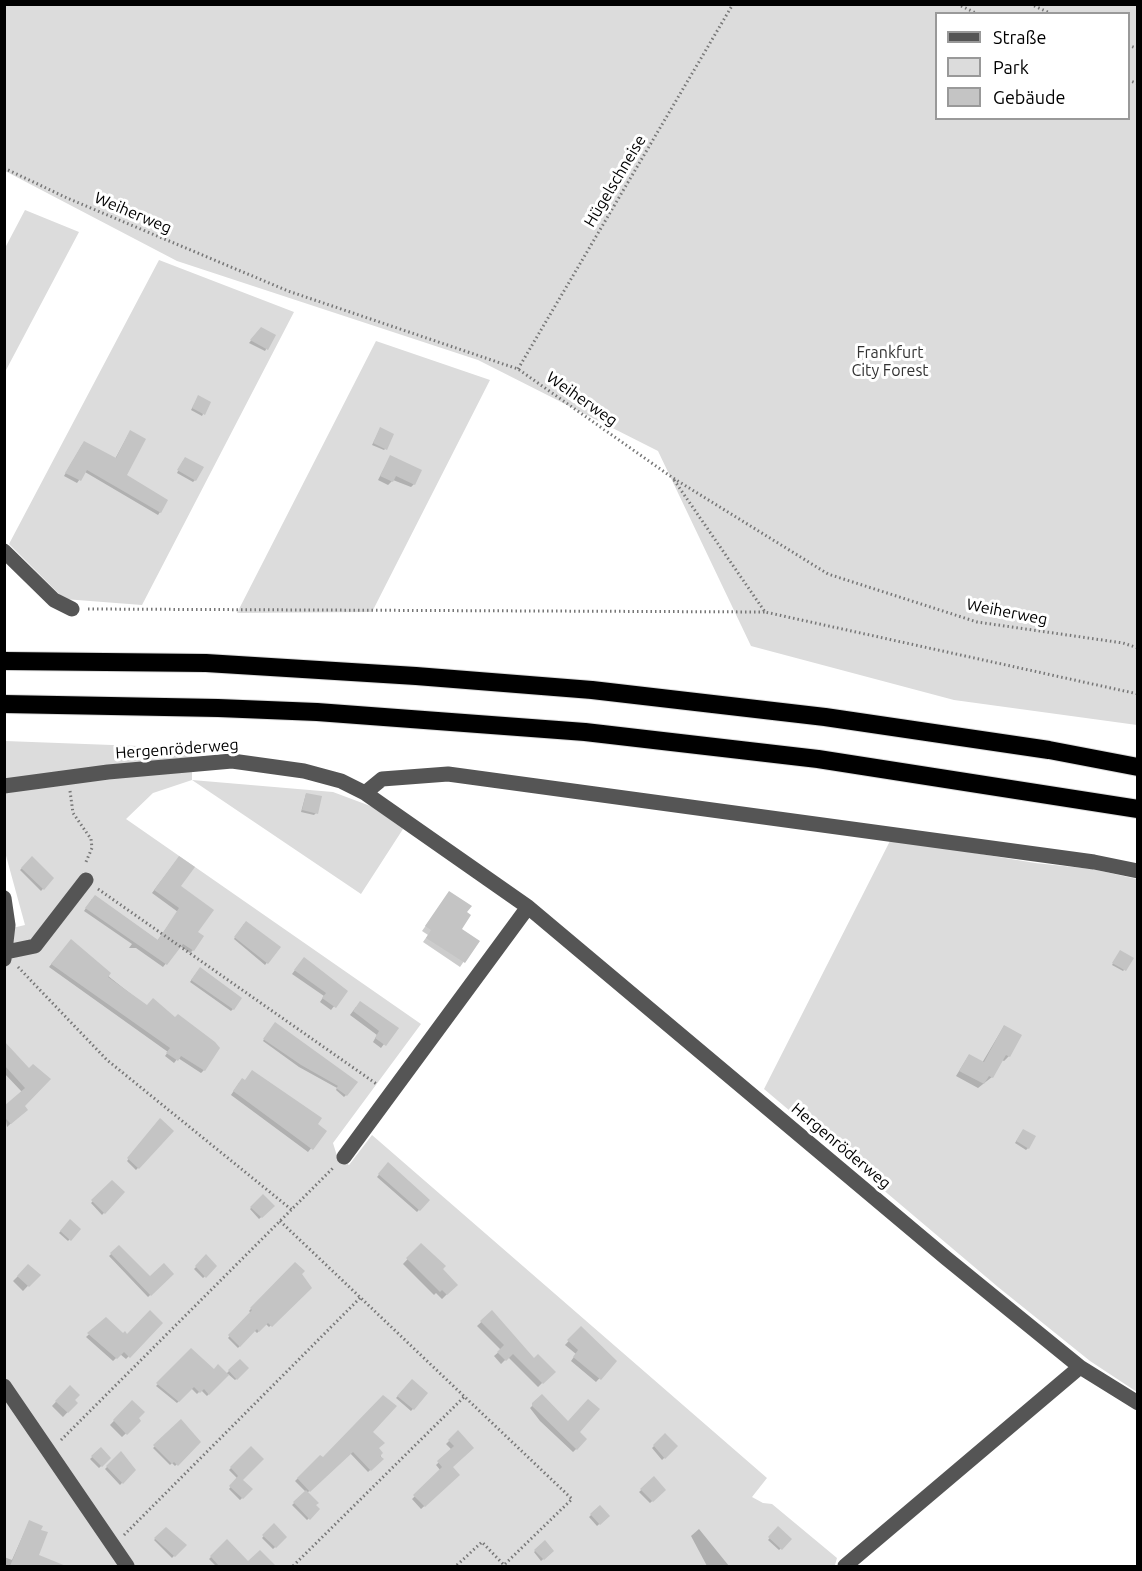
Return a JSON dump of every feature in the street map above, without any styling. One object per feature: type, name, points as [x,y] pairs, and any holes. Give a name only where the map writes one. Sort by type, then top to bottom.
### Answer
[{"type":"highway","points":[[4,661],[241,665],[592,690],[825,717],[1049,750],[1137,767]]},
{"type":"highway","points":[[4,704],[306,712],[585,732],[818,759],[1137,809]]},
{"type":"street","points":[[4,551],[54,600],[72,609]]},
{"type":"street","name":"Hergenröderweg","points":[[4,786],[70,777],[232,762],[304,771],[341,782],[365,793],[528,907],[946,1258],[1080,1367],[1137,1403]]},
{"type":"street","points":[[365,793],[382,779],[448,774],[1094,862],[1137,871]]},
{"type":"street","points":[[4,898],[8,925],[6,955],[35,946],[86,880]]},
{"type":"street","points":[[344,1157],[528,907]]},
{"type":"street","points":[[845,1566],[1080,1367]]},
{"type":"street","points":[[4,1386],[127,1566]]},
{"type":"path","name":"Hügelschneise","points":[[518,369],[733,4]]},
{"type":"path","points":[[957,4],[974,12]]},
{"type":"path","points":[[1030,4],[1048,12]]},
{"type":"path","name":"Weiherweg","points":[[4,168],[67,198],[288,291],[518,369],[673,478],[828,574],[977,622],[1137,648]]},
{"type":"path","points":[[673,478],[765,612]]},
{"type":"path","points":[[72,609],[765,612],[1137,694]]},
{"type":"path","points":[[70,777],[70,801],[73,813],[91,839],[90,855],[83,871],[86,880],[390,1094]]},
{"type":"path","points":[[6,955],[107,1060],[292,1210]]},
{"type":"path","points":[[50,1452],[344,1157]]},
{"type":"path","points":[[280,1221],[572,1499],[504,1565],[482,1542],[456,1566]]},
{"type":"path","points":[[113,1546],[360,1298]]},
{"type":"path","points":[[293,1566],[464,1397]]},
{"type":"green space","name":"Frankfurt City Forest","points":[[4,5],[1137,5],[1137,725],[954,700],[751,646],[658,451],[478,360],[177,261],[5,171]]},
{"type":"green space","points":[[25,210],[79,232],[5,372],[5,248]]},
{"type":"green space","points":[[159,260],[294,312],[142,605],[64,599],[9,544]]},
{"type":"green space","points":[[376,341],[490,380],[372,612],[237,613]]},
{"type":"green space","points":[[5,741],[192,748],[192,780],[153,793],[126,819],[421,1024],[333,1143],[337,1156],[349,1165],[372,1135],[767,1478],[752,1497],[763,1503],[772,1504],[837,1558],[835,1565],[5,1566],[4,930],[25,925],[5,852]]},
{"type":"green space","points":[[192,780],[333,792],[373,807],[403,829],[361,894]]},
{"type":"green space","points":[[891,839],[1035,863],[1092,869],[1137,879],[1137,1392],[1090,1361],[998,1287],[764,1089]]},
{"type":"building","points":[[261,327],[276,335],[268,350],[250,340]]},
{"type":"building","points":[[198,395],[211,402],[205,415],[192,408]]},
{"type":"building","points":[[380,427],[394,434],[387,450],[373,443]]},
{"type":"building","points":[[130,430],[146,439],[127,475],[168,500],[161,513],[87,470],[81,481],[65,473],[84,441],[116,458]]},
{"type":"building","points":[[390,455],[422,470],[415,485],[396,476],[393,482],[380,476]]},
{"type":"building","points":[[185,457],[204,467],[196,481],[177,470]]},
{"type":"building","points":[[306,793],[322,796],[318,814],[302,810]]},
{"type":"building","points":[[32,856],[54,878],[44,890],[21,868]]},
{"type":"building","points":[[179,856],[195,867],[181,886],[214,910],[198,932],[204,936],[194,951],[183,944],[167,965],[85,908],[95,895],[158,940],[179,908],[154,890]]},
{"type":"building","points":[[449,891],[472,906],[467,912],[471,915],[462,929],[480,941],[465,963],[426,938],[431,930],[425,926]]},
{"type":"building","points":[[246,921],[281,947],[268,964],[234,937]]},
{"type":"building","points":[[71,939],[111,973],[108,977],[147,1005],[153,998],[175,1017],[178,1014],[215,1042],[220,1048],[205,1071],[181,1056],[178,1061],[166,1053],[170,1048],[51,964]]},
{"type":"building","points":[[1120,950],[1134,958],[1126,971],[1112,963]]},
{"type":"building","points":[[304,957],[348,991],[336,1008],[322,998],[326,993],[294,970]]},
{"type":"building","points":[[200,967],[242,998],[234,1010],[191,980]]},
{"type":"building","points":[[360,1001],[399,1028],[386,1046],[375,1038],[379,1031],[353,1011]]},
{"type":"building","points":[[275,1022],[358,1082],[347,1096],[336,1088],[338,1086],[301,1065],[263,1039]]},
{"type":"building","points":[[1004,1025],[1022,1035],[1010,1057],[1006,1055],[993,1078],[989,1076],[984,1084],[959,1071],[969,1054],[984,1062]]},
{"type":"building","points":[[4,1041],[29,1068],[33,1064],[51,1079],[25,1106],[28,1110],[11,1124],[4,1117],[4,1106],[25,1088],[4,1065]]},
{"type":"building","points":[[252,1070],[322,1118],[318,1124],[327,1131],[313,1150],[233,1091],[242,1078],[245,1080]]},
{"type":"building","points":[[160,1118],[174,1131],[139,1169],[127,1158]]},
{"type":"building","points":[[1023,1129],[1036,1136],[1029,1149],[1016,1141]]},
{"type":"building","points":[[388,1162],[430,1200],[420,1211],[378,1174]]},
{"type":"building","points":[[112,1180],[125,1192],[105,1214],[91,1200]]},
{"type":"building","points":[[263,1194],[275,1206],[262,1218],[250,1207]]},
{"type":"building","points":[[70,1219],[81,1229],[71,1241],[60,1231]]},
{"type":"building","points":[[421,1243],[446,1266],[443,1269],[458,1285],[447,1295],[442,1290],[440,1292],[406,1258]]},
{"type":"building","points":[[119,1245],[150,1276],[164,1263],[174,1274],[151,1296],[110,1253]]},
{"type":"building","points":[[206,1254],[217,1266],[206,1278],[195,1266]]},
{"type":"building","points":[[295,1262],[305,1271],[302,1274],[312,1288],[272,1327],[268,1323],[259,1332],[257,1329],[240,1347],[228,1335],[252,1310],[250,1308]]},
{"type":"building","points":[[28,1264],[41,1275],[29,1287],[17,1276]]},
{"type":"building","points":[[150,1310],[163,1323],[130,1358],[124,1352],[117,1359],[87,1333],[106,1317],[127,1334]]},
{"type":"building","points":[[492,1310],[534,1358],[538,1354],[556,1372],[543,1384],[513,1354],[506,1361],[497,1352],[504,1345],[480,1321]]},
{"type":"building","points":[[581,1326],[617,1361],[601,1380],[573,1357],[578,1350],[567,1340]]},
{"type":"building","points":[[191,1348],[214,1369],[218,1364],[229,1375],[209,1395],[204,1389],[200,1393],[194,1387],[179,1402],[156,1383]]},
{"type":"building","points":[[240,1359],[249,1368],[237,1380],[228,1370]]},
{"type":"building","points":[[412,1379],[428,1393],[414,1410],[397,1396]]},
{"type":"building","points":[[70,1385],[80,1395],[75,1400],[78,1403],[68,1413],[55,1401]]},
{"type":"building","points":[[542,1394],[568,1421],[588,1399],[600,1409],[580,1432],[587,1439],[577,1450],[532,1406],[532,1403]]},
{"type":"building","points":[[383,1395],[397,1406],[373,1432],[385,1443],[379,1448],[383,1453],[380,1456],[384,1459],[371,1471],[353,1452],[310,1492],[297,1478],[320,1455],[323,1457]]},
{"type":"building","points":[[132,1400],[145,1412],[139,1418],[141,1421],[127,1435],[113,1420]]},
{"type":"building","points":[[181,1419],[201,1442],[178,1466],[174,1462],[172,1464],[153,1445]]},
{"type":"building","points":[[458,1430],[474,1448],[453,1467],[460,1475],[425,1507],[413,1495],[442,1467],[437,1461],[454,1446],[448,1440]]},
{"type":"building","points":[[665,1433],[678,1446],[665,1459],[653,1445]]},
{"type":"building","points":[[251,1446],[264,1459],[243,1480],[253,1489],[243,1499],[229,1486],[238,1476],[230,1467]]},
{"type":"building","points":[[101,1447],[111,1458],[102,1467],[91,1456]]},
{"type":"building","points":[[121,1451],[136,1470],[123,1484],[106,1466]]},
{"type":"building","points":[[654,1476],[666,1490],[653,1502],[640,1489]]},
{"type":"building","points":[[306,1490],[319,1503],[316,1505],[320,1509],[310,1520],[293,1502]]},
{"type":"building","points":[[600,1505],[610,1516],[600,1525],[590,1514]]},
{"type":"building","points":[[29,1520],[43,1526],[41,1530],[48,1532],[39,1555],[66,1566],[10,1566]]},
{"type":"building","points":[[274,1523],[287,1537],[276,1548],[262,1535]]},
{"type":"building","points":[[778,1526],[792,1539],[782,1550],[768,1537]]},
{"type":"building","points":[[166,1527],[187,1545],[175,1557],[154,1538]]},
{"type":"building","points":[[227,1539],[248,1561],[260,1550],[276,1566],[219,1566],[210,1556]]},
{"type":"building","points":[[545,1540],[554,1551],[544,1560],[534,1550]]}]
